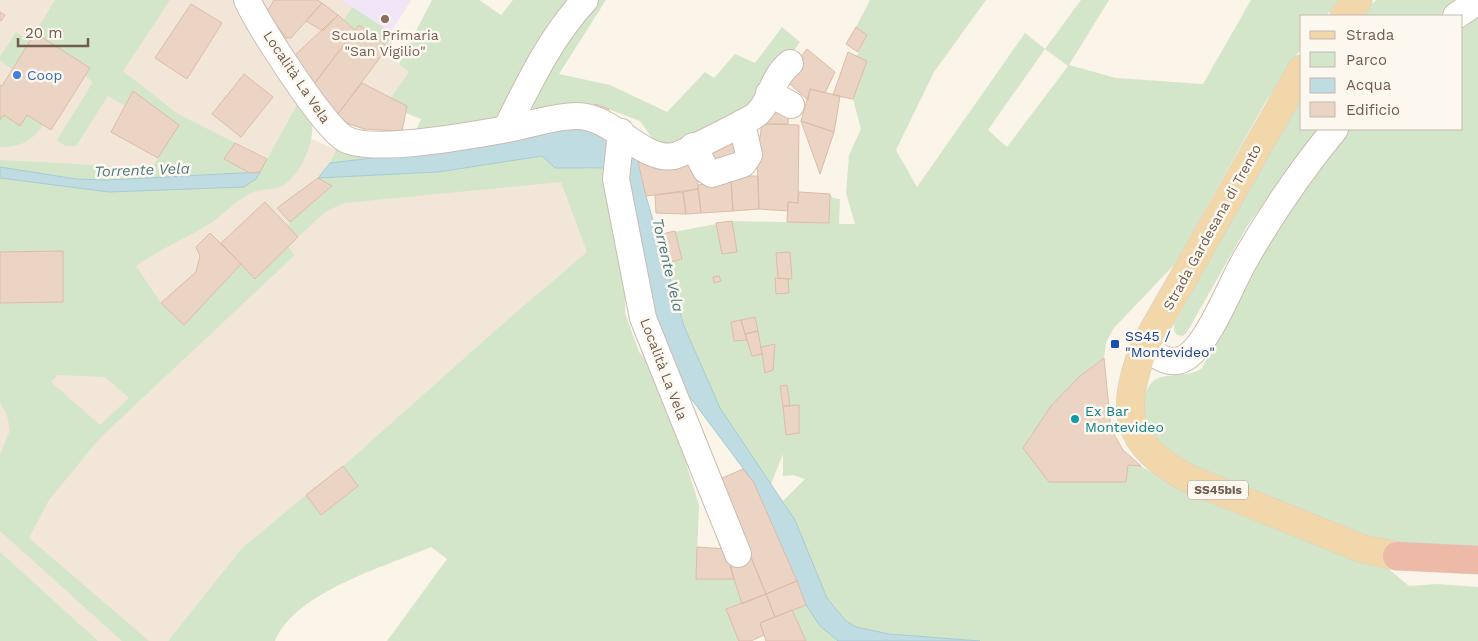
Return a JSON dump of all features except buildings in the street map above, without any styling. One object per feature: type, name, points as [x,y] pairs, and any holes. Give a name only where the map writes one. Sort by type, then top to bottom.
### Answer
[{"type":"highway","name":"Strada Gardesana di Trento","points":[[1397,556],[1478,560]]},
{"type":"main road","points":[[1345,15],[1358,0]]},
{"type":"main road","name":"Strada Gardesana di Trento","points":[[1300,73],[1144,347],[1132,379],[1131,414],[1142,442],[1162,464],[1187,478],[1296,523],[1363,548],[1397,556]]},
{"type":"street","name":"Località La Vela","points":[[247,0],[290,70],[333,129],[346,139],[361,144],[411,144],[577,116],[587,118],[620,139],[641,148],[664,156],[674,156],[757,114],[778,74],[790,63]]},
{"type":"street","points":[[506,129],[537,66],[567,19],[585,0]]},
{"type":"street","points":[[1457,15],[1478,1]]},
{"type":"street","points":[[768,93],[791,105]]},
{"type":"street","points":[[693,146],[706,170],[712,174],[743,164],[749,155],[742,123]]},
{"type":"street","points":[[1144,347],[1170,361],[1186,358],[1197,347],[1246,258],[1333,130]]},
{"type":"street","name":"Località La Vela","points":[[620,139],[616,178],[643,318],[738,554]]},
{"type":"shaded area","points":[[0,0],[411,0],[391,31],[388,47],[384,53],[409,71],[407,106],[402,131],[383,131],[354,127],[301,98],[311,130],[310,138],[336,150],[330,163],[318,177],[587,169],[610,275],[561,274],[343,466],[241,549],[168,641],[0,641]]},
{"type":"shaded area","name":"Scuola Primaria \"San Vigilio\"","points":[[341,0],[411,0],[391,32]]},
{"type":"green space","points":[[55,0],[170,0],[123,71],[178,114],[267,159],[301,98],[311,119],[312,137],[306,157],[289,181],[279,187],[249,194],[212,222],[136,266],[161,303],[184,325],[241,264],[255,279],[288,247],[295,255],[100,438],[49,500],[29,538],[149,641],[122,641],[0,531],[0,455],[10,430],[7,415],[0,403],[0,178],[109,192],[244,187],[260,172],[108,180],[76,179],[0,167],[0,160],[152,168],[179,125],[133,91],[125,106],[108,96],[76,146],[65,146],[57,140],[93,82],[85,76],[90,68],[35,33]],"holes":[[[58,375],[105,377],[129,398],[100,425],[51,382]]]},
{"type":"green space","points":[[432,0],[479,0],[501,15],[513,0],[575,0],[501,116],[480,122],[416,130],[421,119],[406,113],[407,106],[391,98],[409,72],[399,64]]},
{"type":"green space","points":[[596,0],[606,0],[559,74],[610,85],[667,112],[705,72],[714,78],[735,54],[755,63],[782,27],[800,42],[749,114],[673,149],[657,145],[640,121],[595,104],[534,111],[529,99]]},
{"type":"green space","points":[[870,0],[986,0],[934,72],[896,150],[917,187],[1025,33],[1045,49],[1081,0],[1109,0],[1069,65],[1116,78],[1203,84],[1251,0],[1340,0],[1327,15],[1300,15],[1300,50],[1265,103],[1180,255],[1172,267],[1113,329],[1106,343],[1104,358],[1080,377],[1059,399],[1023,448],[1049,482],[1125,482],[1128,465],[1141,466],[1181,490],[1235,513],[1329,549],[1384,565],[1409,586],[1437,584],[1478,587],[1478,641],[980,641],[889,634],[856,627],[846,621],[827,598],[795,520],[783,501],[805,479],[793,475],[783,476],[783,454],[771,484],[720,408],[684,326],[658,235],[732,221],[829,223],[830,194],[833,198],[840,199],[839,224],[855,224],[846,193],[849,155],[861,129],[853,99],[867,61],[857,56],[867,35],[856,27]],"holes":[[[1045,49],[1068,66],[1007,147],[988,130]],[[787,385],[790,406],[799,405],[799,433],[787,435],[780,386]]]},
{"type":"green space","points":[[1376,0],[1462,0],[1440,15],[1362,15]]},
{"type":"green space","points":[[352,7],[391,32],[388,47],[359,26],[355,30],[344,20]]},
{"type":"green space","points":[[1478,17],[1478,548],[1414,546],[1369,541],[1243,490],[1177,458],[1164,448],[1152,433],[1145,415],[1145,397],[1152,382],[1158,378],[1188,374],[1202,368],[1249,278],[1284,217],[1348,130],[1463,130],[1463,27]]},
{"type":"green space","points":[[16,32],[30,41],[12,69],[0,61],[0,57]]},
{"type":"green space","points":[[1300,96],[1300,130],[1319,130],[1249,223],[1187,332],[1183,336],[1177,335],[1174,330],[1174,324]]},
{"type":"green space","points":[[4,115],[20,126],[27,115],[43,125],[25,142],[14,146],[0,147],[0,120]]},
{"type":"green space","points":[[336,150],[387,157],[330,163]]},
{"type":"green space","points":[[543,156],[587,169],[605,168],[626,272],[625,313],[639,352],[651,367],[685,449],[686,463],[699,505],[696,579],[734,579],[742,604],[739,641],[387,641],[447,559],[431,547],[343,583],[321,595],[301,608],[286,624],[275,641],[168,641],[241,549],[306,495],[321,515],[358,486],[343,466],[508,319],[587,252],[561,182],[344,203],[325,212],[298,237],[287,226],[332,187],[318,178],[438,172]]},
{"type":"green space","points":[[0,552],[98,641],[0,641]]},
{"type":"green space","points":[[806,605],[820,626],[838,641],[806,641],[792,610]]},
{"type":"water","points":[[586,128],[637,155],[646,196],[684,326],[720,408],[795,520],[827,598],[846,621],[856,627],[889,634],[980,641],[838,641],[820,626],[806,605],[754,483],[687,393],[655,321],[605,168],[555,168],[542,156],[438,172],[318,178],[330,163],[474,146],[538,132]]},
{"type":"water","points":[[0,167],[76,179],[108,180],[260,172],[256,179],[244,187],[109,192],[0,178]]},
{"type":"place","name":"Scuola Primaria \"San Vigilio\"","points":[[385,19]]},
{"type":"place","name":"Coop","points":[[17,75]]},
{"type":"place","name":"SS45 / \"Montevideo\"","points":[[1115,344]]},
{"type":"place","name":"Ex Bar Montevideo","points":[[1075,419]]},
{"type":"water label","name":"Torrente Vela","points":[[142,170]]},
{"type":"water label","name":"Torrente Vela","points":[[668,265]]}]
